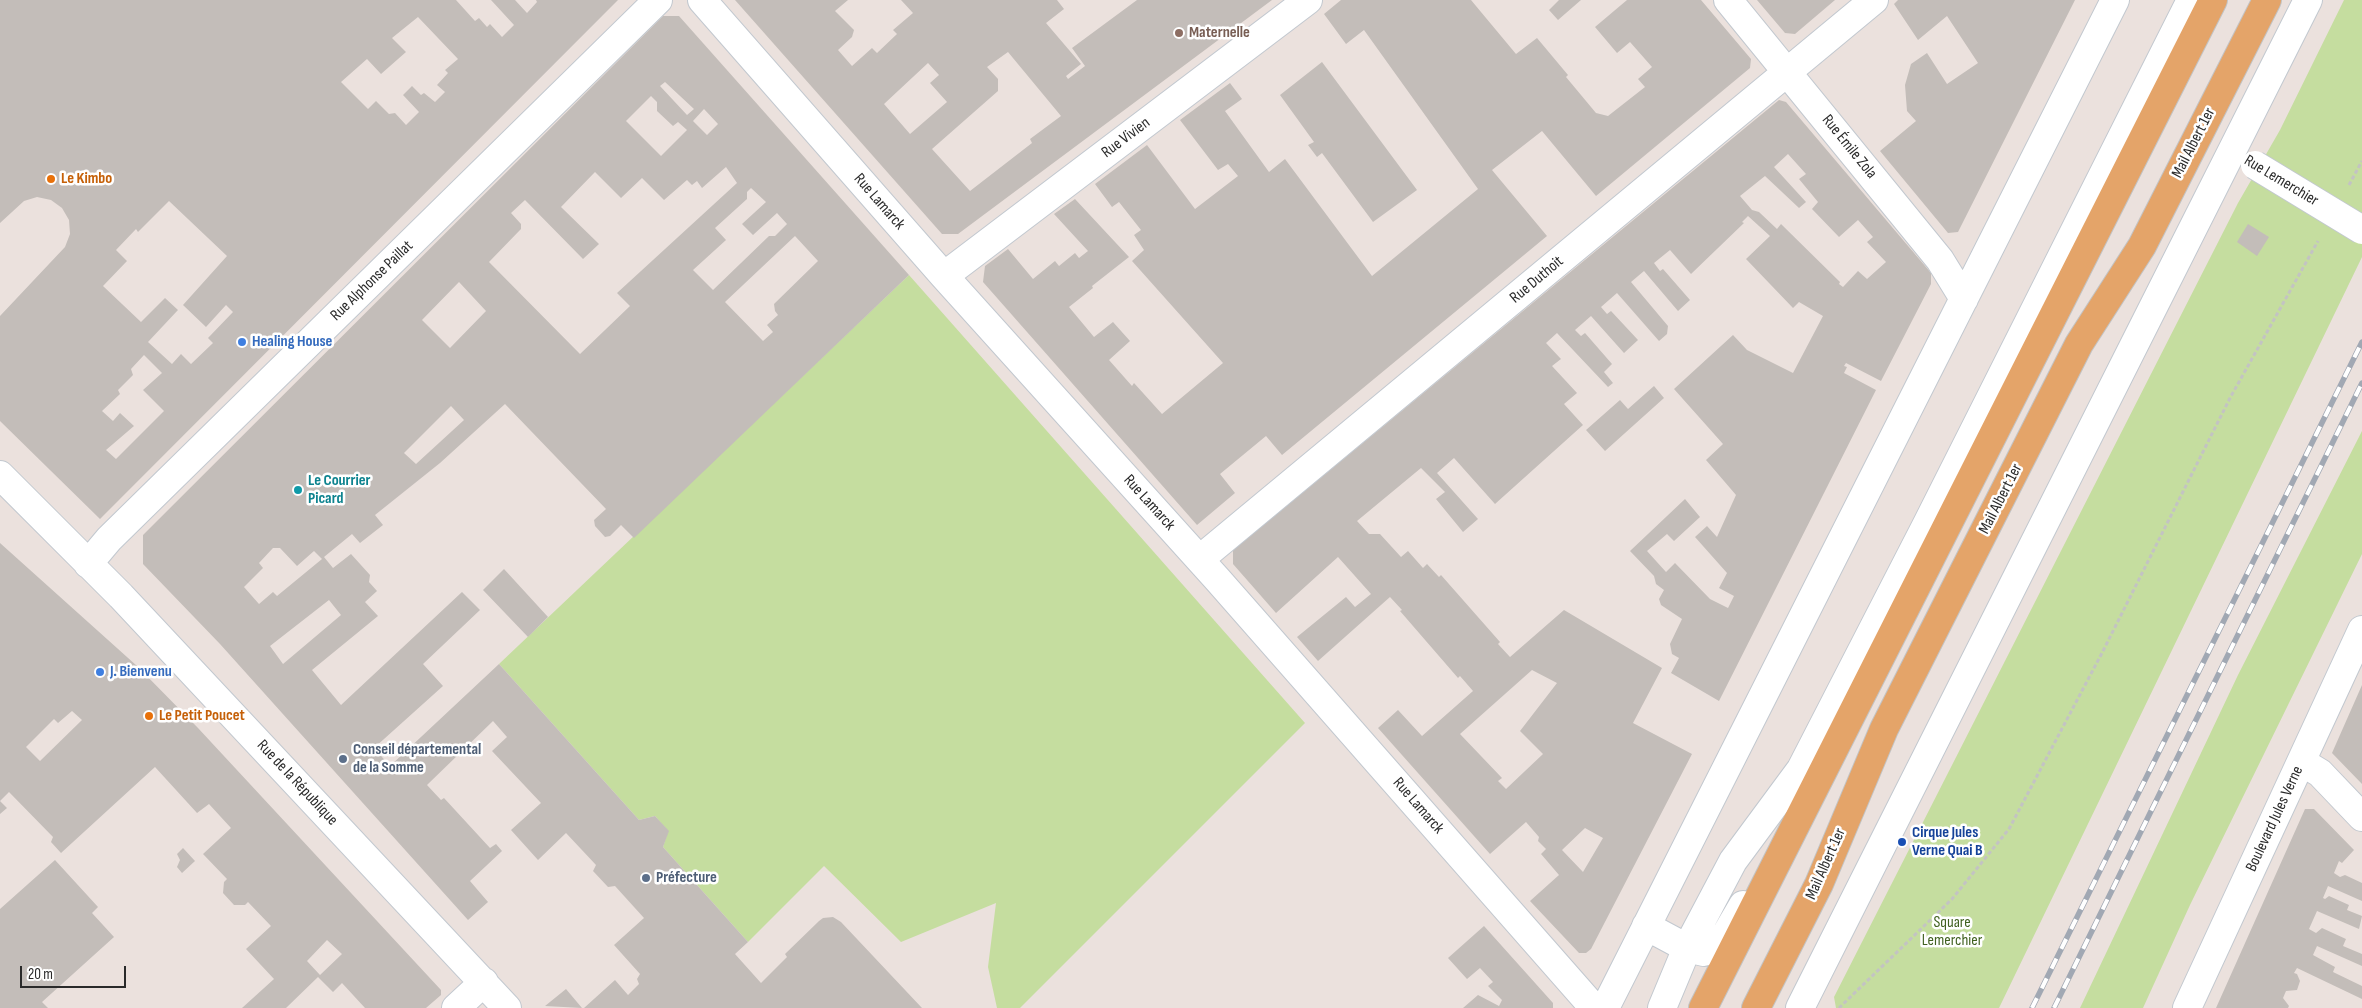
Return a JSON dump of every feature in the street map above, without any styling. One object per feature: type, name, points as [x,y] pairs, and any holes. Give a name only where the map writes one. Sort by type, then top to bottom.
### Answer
[{"type":"main road","points":[[1703,1008],[2213,0]]},
{"type":"main road","name":"Mail Albert 1er","points":[[1756,1008],[1819,884],[1884,729],[2079,344],[2142,246],[2267,0]]},
{"type":"street","name":"Rue Alphonse Paillat","points":[[88,564],[109,539],[658,0]]},
{"type":"street","name":"Rue Lamarck","points":[[702,0],[944,276],[1200,559],[1594,1008]]},
{"type":"street","name":"Rue Vivien","points":[[944,276],[1308,0]]},
{"type":"street","name":"Rue Émile Zola","points":[[1728,0],[1940,260],[1964,299]]},
{"type":"street","name":"Rue Duthoit","points":[[1200,559],[1874,0]]},
{"type":"street","points":[[1605,1008],[2115,0]]},
{"type":"street","points":[[1662,1008],[1687,948],[1734,860],[1801,769],[1928,522],[2191,0]]},
{"type":"street","points":[[1800,1008],[2308,0]]},
{"type":"street","name":"Rue Lemerchier","points":[[2200,132],[2362,230]]},
{"type":"street","name":"Rue de la République","points":[[0,475],[128,603],[507,1008]]},
{"type":"street","name":"Boulevard Jules Verne","points":[[2187,1008],[2362,630]]},
{"type":"street","points":[[2302,762],[2320,773],[2362,817]]},
{"type":"street","points":[[1646,926],[1687,948],[1704,952],[1726,934],[1813,789]]},
{"type":"street","points":[[456,1008],[484,982]]},
{"type":"path","points":[[2346,190],[2362,161]]},
{"type":"path","points":[[1839,1008],[1952,899],[2009,829],[2102,653],[2230,398],[2322,234]]},
{"type":"green space","name":"Square Lemerchier","points":[[2344,0],[2362,0],[2362,257],[1999,1008],[1836,1008],[1834,997],[2238,203],[2280,130]]},
{"type":"green space","points":[[909,275],[1305,723],[1020,1008],[997,1008],[988,967],[996,903],[901,942],[824,866],[748,942],[663,847],[668,831],[655,816],[639,820],[499,664]]},
{"type":"green space","points":[[2362,431],[2362,554],[2190,905],[2143,1008],[2080,1008],[2238,675]]},
{"type":"building","points":[[0,0],[456,0],[475,21],[479,18],[487,27],[490,24],[502,37],[514,25],[491,0],[515,0],[527,13],[537,2],[536,0],[618,0],[100,519],[0,421],[0,316],[65,247],[70,234],[69,220],[62,208],[51,200],[37,197],[24,201],[0,223]],"holes":[[[418,17],[458,59],[445,70],[448,73],[437,85],[445,92],[435,102],[424,93],[421,95],[412,86],[403,95],[419,112],[406,125],[395,113],[389,114],[376,101],[368,109],[341,82],[367,59],[381,74],[406,52],[392,38]],[[169,201],[227,256],[183,305],[206,327],[226,305],[233,312],[208,338],[213,343],[191,364],[181,354],[172,364],[148,342],[178,310],[165,298],[141,322],[103,286],[127,261],[116,250],[136,229],[138,232]],[[144,355],[162,373],[143,390],[164,411],[116,459],[106,450],[134,426],[120,413],[113,421],[102,411],[120,394],[118,390],[133,375],[131,369]]]},
{"type":"building","points":[[735,0],[848,0],[835,11],[854,30],[852,37],[838,50],[852,66],[872,48],[877,53],[897,34],[893,30],[913,13],[901,0],[1057,0],[1064,9],[1046,23],[1081,64],[1066,76],[1068,79],[1085,66],[1072,48],[1137,0],[1272,0],[958,234],[942,234]],"holes":[[[1008,52],[1061,116],[1030,139],[1032,143],[970,191],[932,149],[998,91],[998,79],[987,67]],[[928,63],[939,75],[930,83],[947,102],[910,134],[884,104]]]},
{"type":"building","points":[[1341,0],[1471,0],[1516,54],[1537,38],[1596,113],[1608,116],[1645,87],[1638,79],[1652,67],[1630,42],[1617,53],[1595,27],[1627,0],[1701,0],[1751,59],[1750,68],[1596,196],[1542,131],[1492,170],[1547,236],[1282,455],[1266,436],[1220,474],[1235,493],[1197,525],[983,282],[985,266],[1008,249],[1033,279],[1055,261],[1059,266],[1075,253],[1079,258],[1088,251],[1054,214],[1075,199],[1129,257],[1069,307],[1094,337],[1113,322],[1130,341],[1109,360],[1132,386],[1134,383],[1162,414],[1223,363],[1132,261],[1144,250],[1134,235],[1141,230],[1119,202],[1112,207],[1095,184],[1147,145],[1195,209],[1238,176],[1228,164],[1218,170],[1180,120],[1230,83],[1242,99],[1225,111],[1269,172],[1285,159],[1372,276],[1478,189],[1364,30],[1346,44],[1324,14]]},
{"type":"building","points":[[1559,0],[1581,0],[1558,20],[1549,10]]},
{"type":"building","points":[[1757,0],[1835,0],[1795,34],[1785,33]]},
{"type":"building","points":[[1898,0],[2075,0],[1958,232],[1948,233],[1880,151],[1916,121],[1907,111],[1905,85],[1911,64],[1927,53],[1947,84],[1978,63],[1947,16],[1918,40],[1894,4]]},
{"type":"building","points":[[663,16],[679,16],[909,275],[634,538],[621,525],[610,536],[605,537],[595,526],[594,520],[606,509],[505,404],[440,463],[375,515],[383,525],[360,543],[352,534],[324,557],[333,568],[351,554],[370,575],[369,582],[377,591],[365,602],[378,616],[312,670],[341,705],[462,592],[480,610],[423,664],[443,686],[374,748],[390,766],[499,664],[639,820],[655,816],[669,831],[663,847],[748,942],[735,954],[761,983],[787,957],[785,954],[819,921],[823,918],[833,917],[841,922],[922,1008],[584,1008],[615,980],[628,995],[639,984],[637,979],[640,974],[614,945],[644,918],[615,886],[608,887],[593,871],[596,865],[566,833],[538,860],[511,830],[541,803],[492,751],[507,737],[493,721],[427,785],[441,800],[444,798],[490,848],[496,844],[502,851],[470,881],[488,902],[468,920],[220,644],[143,564],[143,535]],"holes":[[[665,82],[694,109],[687,115],[660,86]],[[651,96],[657,102],[657,111],[673,126],[678,122],[687,130],[661,156],[626,121]],[[704,109],[718,124],[707,135],[693,121]],[[726,167],[737,183],[617,293],[630,306],[580,354],[489,262],[521,229],[521,224],[511,213],[525,200],[583,259],[599,244],[561,207],[595,172],[621,198],[642,178],[664,200],[687,180],[692,185],[697,181],[702,188]],[[751,188],[766,202],[742,224],[753,235],[777,213],[787,224],[775,236],[769,236],[713,290],[693,270],[726,240],[715,228],[747,199],[747,192]],[[795,236],[818,261],[774,304],[778,315],[767,325],[773,332],[763,341],[725,302]],[[459,282],[486,311],[450,348],[422,320]],[[451,406],[464,420],[416,464],[404,453]],[[273,548],[280,548],[297,566],[314,551],[322,559],[277,596],[273,592],[259,604],[244,587],[263,568],[259,563]],[[329,600],[341,615],[283,664],[270,646]]]},
{"type":"building","points":[[1322,62],[1417,190],[1373,222],[1322,153],[1317,157],[1308,145],[1314,142],[1280,95]]},
{"type":"building","points":[[1779,100],[1786,102],[1931,273],[1931,284],[1881,381],[1846,363],[1844,366],[1847,367],[1844,373],[1876,390],[1719,701],[1671,673],[1679,658],[1672,654],[1670,644],[1682,619],[1661,605],[1659,599],[1664,590],[1656,584],[1654,576],[1630,551],[1685,499],[1700,517],[1674,541],[1667,534],[1647,551],[1666,572],[1675,563],[1710,599],[1728,608],[1734,596],[1719,588],[1727,573],[1695,537],[1707,526],[1717,537],[1736,495],[1706,460],[1723,444],[1674,389],[1733,335],[1747,350],[1793,373],[1823,316],[1799,302],[1793,308],[1746,259],[1770,236],[1748,216],[1742,222],[1744,223],[1691,274],[1670,250],[1654,263],[1660,271],[1663,269],[1690,300],[1678,311],[1644,271],[1631,282],[1668,326],[1667,334],[1659,341],[1617,293],[1601,307],[1607,314],[1611,311],[1638,340],[1624,353],[1591,316],[1575,330],[1581,336],[1585,333],[1612,364],[1604,372],[1613,383],[1608,387],[1557,333],[1546,343],[1561,359],[1552,366],[1577,393],[1564,404],[1583,425],[1495,504],[1454,458],[1437,473],[1478,519],[1463,532],[1436,499],[1445,492],[1421,468],[1357,521],[1369,534],[1380,534],[1401,557],[1408,551],[1423,568],[1427,564],[1439,577],[1441,575],[1500,642],[1498,644],[1510,657],[1564,610],[1662,668],[1633,723],[1692,754],[1591,949],[1586,953],[1579,953],[1530,901],[1559,875],[1541,854],[1546,849],[1538,841],[1539,837],[1526,822],[1490,854],[1378,728],[1398,710],[1422,736],[1473,691],[1460,676],[1458,678],[1390,597],[1318,661],[1297,637],[1346,597],[1355,607],[1371,594],[1338,557],[1276,613],[1233,564],[1233,550]],"holes":[[[1788,154],[1806,174],[1799,179],[1818,202],[1812,209],[1839,237],[1858,220],[1873,237],[1867,242],[1886,262],[1867,279],[1858,271],[1843,287],[1781,224],[1777,229],[1759,212],[1752,210],[1740,196],[1765,176],[1799,208],[1806,202],[1774,167]],[[1532,670],[1557,683],[1520,731],[1543,754],[1506,789],[1498,781],[1502,778],[1460,734]],[[1585,828],[1603,838],[1583,872],[1562,850]]]},
{"type":"building","points":[[2248,224],[2269,237],[2257,256],[2237,242]]},
{"type":"building","points":[[1654,386],[1664,398],[1605,451],[1586,430],[1620,400],[1628,409]]},
{"type":"building","points":[[0,543],[137,666],[198,728],[441,990],[441,995],[426,1008],[365,1008],[342,983],[333,992],[318,977],[286,1008],[242,1008],[274,979],[246,949],[271,926],[248,902],[245,905],[234,905],[223,893],[224,882],[227,879],[203,854],[231,828],[209,804],[197,813],[155,767],[61,853],[51,842],[53,837],[9,792],[0,801]],"holes":[[[72,711],[82,720],[40,761],[26,747],[54,719],[58,723]],[[327,940],[342,954],[320,975],[307,961]]]},
{"type":"building","points":[[504,569],[548,617],[528,637],[483,590]]},
{"type":"building","points":[[2362,685],[2362,784],[2332,753]]},
{"type":"building","points":[[0,801],[7,808],[0,814]]},
{"type":"building","points":[[2305,809],[2314,809],[2354,850],[2342,863],[2339,861],[2334,873],[2340,877],[2345,875],[2362,883],[2362,901],[2328,886],[2323,898],[2325,899],[2329,896],[2349,905],[2347,910],[2362,916],[2359,929],[2317,911],[2309,929],[2316,933],[2322,928],[2346,939],[2343,946],[2362,954],[2362,966],[2317,946],[2313,955],[2335,967],[2333,972],[2362,986],[2362,999],[2297,968],[2294,973],[2297,974],[2300,981],[2297,990],[2286,991],[2283,998],[2289,1006],[2288,1008],[2216,1008]]},
{"type":"building","points":[[183,848],[195,861],[182,873],[177,867],[180,860],[177,854]]},
{"type":"building","points":[[55,860],[98,907],[92,913],[114,937],[42,1002],[48,1008],[0,1008],[0,909]]},
{"type":"building","points":[[1484,926],[1553,1003],[1553,1008],[1463,1008],[1478,995],[1499,1006],[1502,1000],[1488,986],[1493,982],[1480,968],[1467,979],[1448,958]]},
{"type":"building","points":[[566,989],[582,1008],[545,1006]]},
{"type":"railway","points":[[2032,1008],[2362,342]]},
{"type":"railway","points":[[2054,1008],[2362,383]]},
{"type":"place","name":"Maternelle","points":[[1179,33]]},
{"type":"place","name":"Le Kimbo","points":[[51,179]]},
{"type":"place","name":"Healing House","points":[[242,342]]},
{"type":"place","name":"Le Courrier Picard","points":[[298,490]]},
{"type":"place","name":"J. Bienvenu","points":[[100,672]]},
{"type":"place","name":"Le Petit Poucet","points":[[149,716]]},
{"type":"place","name":"Conseil départemental de la Somme","points":[[343,759]]},
{"type":"place","name":"Cirque Jules Verne Quai B","points":[[1902,842]]},
{"type":"place","name":"Préfecture","points":[[646,878]]}]
